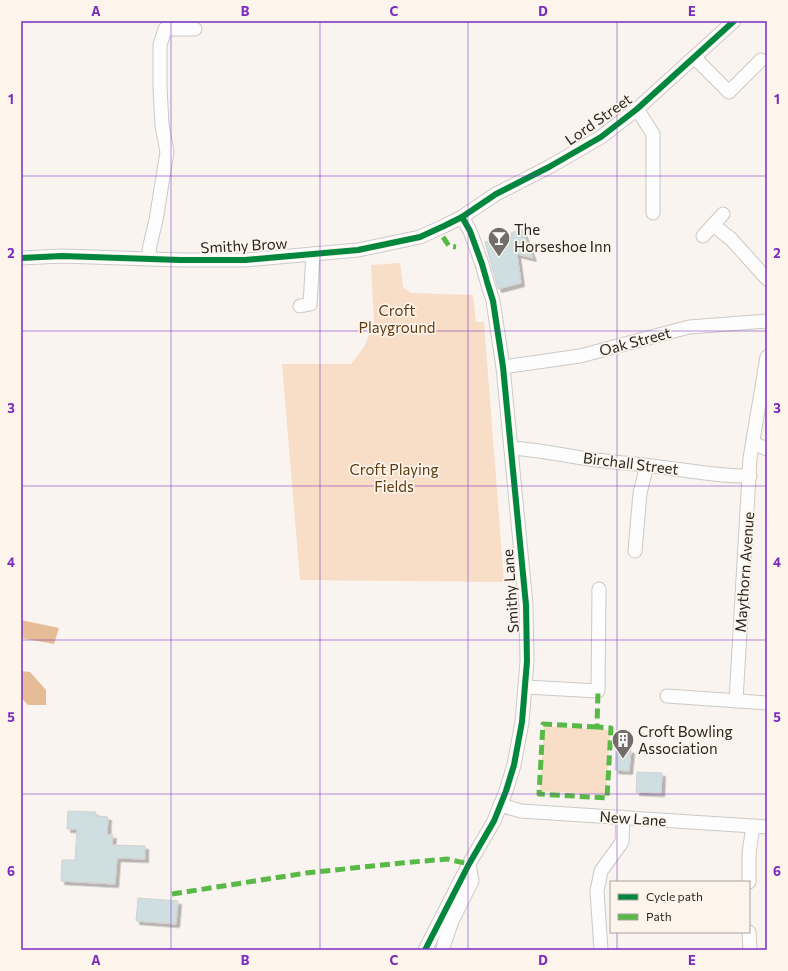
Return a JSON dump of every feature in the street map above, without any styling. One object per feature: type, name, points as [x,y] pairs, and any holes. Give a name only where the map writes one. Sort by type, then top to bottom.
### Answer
[{"type":"street","name":"Lord Street","points":[[462,217],[496,194],[580,150],[601,137],[637,109],[734,21]]},
{"type":"street","points":[[148,259],[167,152],[162,125],[160,45],[164,29],[195,29]]},
{"type":"street","points":[[694,57],[729,92],[761,60]]},
{"type":"street","points":[[637,109],[653,134],[653,213]]},
{"type":"street","points":[[703,236],[723,214]]},
{"type":"street","name":"Smithy Brow","points":[[21,258],[62,256],[220,260],[252,259],[358,250],[405,241],[432,232],[462,217]]},
{"type":"street","name":"Smithy Lane","points":[[425,950],[469,864],[494,821],[514,764],[519,742],[526,687],[526,606],[503,367],[490,290],[480,257],[470,231],[462,217]]},
{"type":"street","points":[[713,225],[731,239],[767,279]]},
{"type":"street","points":[[300,306],[310,304],[314,254]]},
{"type":"street","name":"Oak Street","points":[[503,367],[580,356],[689,327],[767,321]]},
{"type":"street","name":"Maythorn Avenue","points":[[736,701],[750,458],[767,358]]},
{"type":"street","points":[[753,443],[767,449]]},
{"type":"street","name":"Birchall Street","points":[[512,448],[532,449],[596,460],[709,474],[736,477],[750,476]]},
{"type":"street","points":[[635,551],[632,525],[647,466]]},
{"type":"street","points":[[526,687],[598,691],[599,589]]},
{"type":"street","points":[[667,696],[767,703]]},
{"type":"street","name":"New Lane","points":[[500,805],[521,811],[767,827]]},
{"type":"street","points":[[601,950],[597,890],[601,871],[622,842],[623,817]]},
{"type":"street","points":[[749,881],[749,852],[753,826]]},
{"type":"street","points":[[443,950],[452,921],[472,881],[469,864]]},
{"type":"street","points":[[749,933],[750,950]]},
{"type":"green space","name":"Croft Playing Fields","points":[[400,263],[403,287],[411,293],[473,295],[476,322],[484,322],[504,582],[300,580],[282,364],[351,364],[364,347],[374,323],[371,265]]},
{"type":"green space","points":[[544,726],[610,730],[606,795],[540,791]]},
{"type":"shaded area","points":[[21,620],[59,628],[54,644],[21,638]]},
{"type":"shaded area","points":[[21,671],[30,672],[46,690],[46,705],[28,705],[21,698]]},
{"type":"building","points":[[522,229],[533,258],[517,254],[521,283],[498,289],[485,242],[512,236],[511,233]]},
{"type":"building","name":"Croft Bowling Association","points":[[616,749],[631,750],[629,771],[615,770]]},
{"type":"building","points":[[637,772],[662,773],[661,793],[636,792]]},
{"type":"building","points":[[68,811],[96,812],[96,816],[108,817],[107,835],[113,835],[112,845],[145,846],[145,859],[117,858],[115,884],[61,881],[62,860],[75,860],[77,829],[67,829]]},
{"type":"building","points":[[138,898],[178,901],[176,924],[136,921]]},
{"type":"marked path","points":[[443,237],[449,246],[456,247]]},
{"type":"marked path","points":[[597,727],[543,724],[539,794],[607,798],[611,728],[597,727],[598,691]]},
{"type":"marked path","points":[[172,894],[306,873],[401,863],[447,859],[469,864]]},
{"type":"cycle path","points":[[21,258],[62,256],[180,260],[245,260],[358,250],[420,237],[462,217],[496,194],[549,167],[601,137],[637,109],[734,21]]},
{"type":"cycle path","points":[[425,950],[469,864],[494,821],[506,791],[514,765],[522,722],[527,661],[526,605],[503,367],[493,301],[470,231],[462,217]]},
{"type":"place","name":"The Horseshoe Inn","points":[[499,258]]},
{"type":"place","name":"Croft Bowling Association","points":[[623,760]]},
{"type":"park label","name":"Croft Playground","points":[[397,318]]}]
